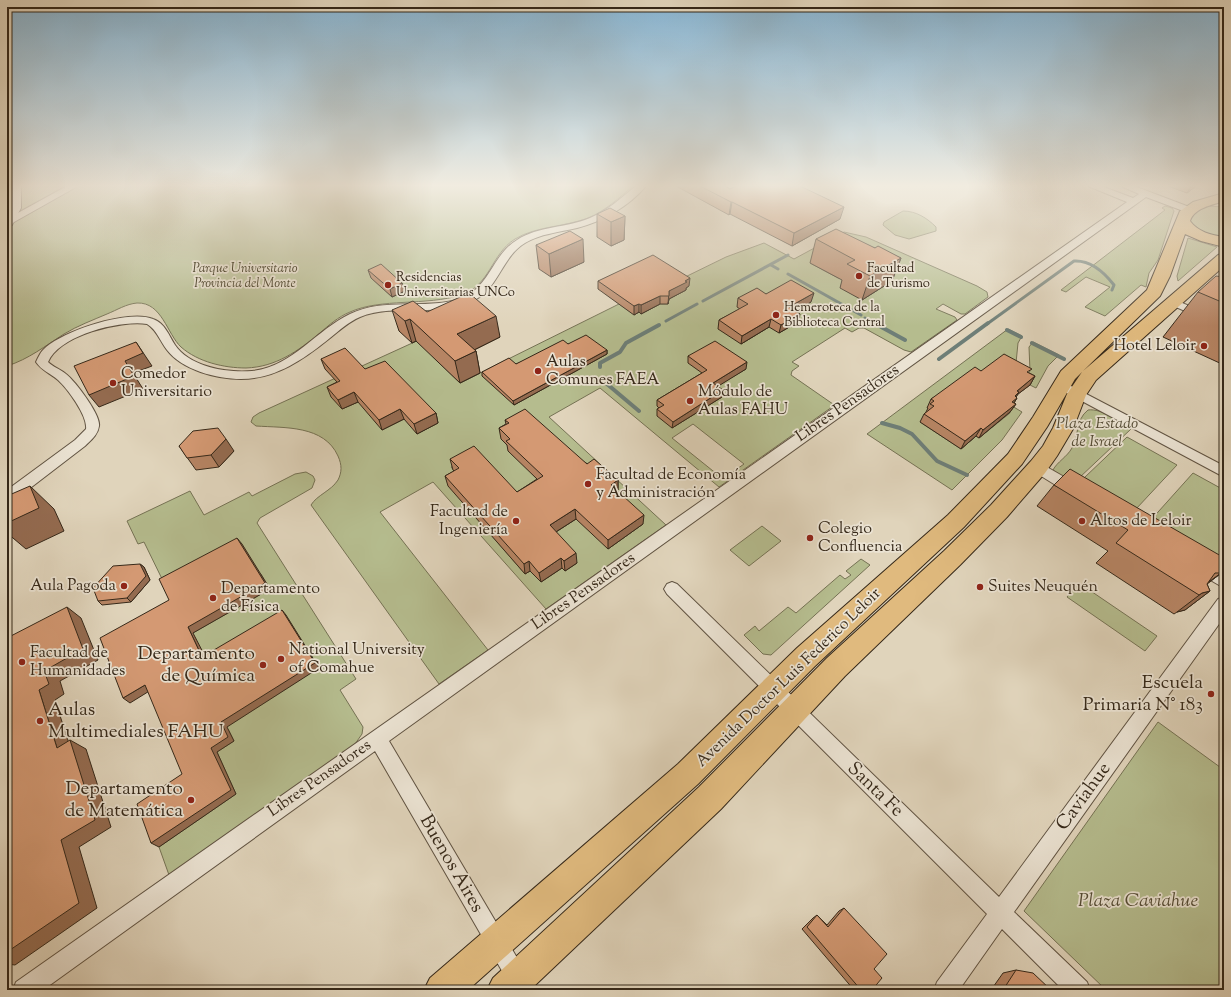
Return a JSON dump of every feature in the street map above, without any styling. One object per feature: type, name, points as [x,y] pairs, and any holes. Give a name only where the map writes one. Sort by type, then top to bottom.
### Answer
[{"type":"main road","name":"Avenida Doctor Luis Federico Leloir","points":[[442,990],[688,774],[856,647],[977,534],[1038,467],[1057,440],[1073,369],[1154,292],[1162,276],[1179,233]]},
{"type":"main road","points":[[1194,233],[1224,242]]},
{"type":"main road","name":"Avenida Doctor Luis Federico Leloir","points":[[516,986],[710,798],[783,701],[823,641],[930,546],[1000,476],[1069,389],[1089,376],[1224,258]]},
{"type":"street","points":[[7,498],[80,443],[93,427],[93,418],[63,379],[46,367],[42,362],[47,351],[64,339],[113,323],[129,319],[143,319],[157,325],[175,353],[187,362],[232,375],[253,375],[265,372],[293,360],[342,323],[357,314],[374,310],[450,304],[471,298],[488,285],[507,254],[521,241],[550,233]]},
{"type":"street","name":"Libres Pensadores","points":[[24,990],[1090,233]]},
{"type":"street","points":[[1173,302],[1224,325]]},
{"type":"street","points":[[1069,389],[1224,472]]},
{"type":"street","points":[[1038,467],[1087,498]]},
{"type":"street","points":[[1190,560],[1224,581]]},
{"type":"street","name":"Santa Fe","points":[[672,589],[783,701],[1078,990]]},
{"type":"street","name":"Caviahue","points":[[944,990],[1224,604]]},
{"type":"street","name":"Buenos Aires","points":[[378,739],[497,942],[516,986]]},
{"type":"green space","name":"Parque Universitario Provincia del Monte","points":[[7,233],[530,233],[515,239],[507,245],[485,277],[471,291],[447,298],[376,305],[350,312],[330,324],[295,352],[267,365],[246,368],[229,367],[195,357],[181,347],[158,313],[145,304],[137,303],[125,306],[74,328],[30,356],[7,366]]},
{"type":"green space","points":[[843,233],[866,237],[977,286],[987,292],[988,297],[965,314],[961,314],[943,304],[936,309],[955,317],[957,320],[911,352],[904,350],[864,328],[859,328],[852,332],[845,328],[792,362],[799,366],[792,371],[791,375],[833,404],[832,407],[719,487],[600,388],[549,417],[666,525],[546,609],[433,482],[380,512],[488,650],[439,684],[311,505],[338,480],[341,471],[340,462],[332,446],[314,433],[303,430],[256,426],[251,422],[253,417],[432,334],[433,357],[460,383],[619,304],[634,314],[639,312],[641,313],[660,304],[668,304],[668,299],[686,290],[679,280],[726,257],[764,243],[794,259]],"holes":[[[810,263],[892,281],[838,278]],[[737,306],[769,327],[741,344],[746,312]],[[693,424],[744,464],[723,479],[672,438]],[[506,444],[618,490],[569,523],[544,486]],[[460,462],[525,574],[492,536],[461,479],[451,467]]]},
{"type":"green space","points":[[892,233],[931,233],[909,239],[895,235]]},
{"type":"green space","points":[[1136,233],[1167,233],[1158,260],[1149,273],[1146,287],[1141,285],[1105,316],[1085,307],[1110,287],[1086,277],[1066,292],[1061,290]]},
{"type":"green space","points":[[1205,233],[1224,233],[1224,238]]},
{"type":"green space","points":[[1188,238],[1217,247],[1178,281],[1177,276]]},
{"type":"green space","points":[[1008,329],[1022,336],[1018,343],[1016,363],[927,407],[930,415],[920,422],[961,449],[976,436],[979,438],[1010,413],[1012,406],[1022,412],[1002,440],[952,490],[867,434]]},
{"type":"green space","points":[[1033,342],[1059,355],[1048,366],[1036,388],[1022,381],[1030,371],[1029,347]]},
{"type":"green space","name":"Plaza Estado de Israel","points":[[1088,410],[1105,413],[1131,429],[1079,478],[1079,488],[1053,470],[1072,448],[1081,419]]},
{"type":"green space","points":[[1127,437],[1177,465],[1136,509],[1084,478]]},
{"type":"green space","points":[[306,472],[313,476],[315,480],[312,488],[260,518],[257,523],[356,679],[340,690],[363,727],[362,734],[355,744],[169,875],[159,847],[236,794],[217,752],[234,741],[228,729],[204,718],[319,668],[308,650],[298,656],[208,662],[184,638],[270,589],[261,574],[253,579],[165,585],[144,542],[138,544],[127,521],[190,491],[204,515],[249,492],[252,496],[295,474]]},
{"type":"green space","points":[[1193,473],[1224,490],[1224,550],[1216,561],[1150,521]]},
{"type":"green space","points":[[762,526],[781,541],[749,566],[730,550]]},
{"type":"green space","points":[[861,559],[870,565],[771,655],[763,654],[744,635],[755,626],[759,631],[788,607],[796,613],[840,575],[845,579],[851,575],[846,571]]},
{"type":"green space","points":[[1079,583],[1157,636],[1145,651],[1067,597]]},
{"type":"green space","name":"Plaza Caviahue","points":[[1158,722],[1224,770],[1224,990],[1106,990],[1024,911]]},
{"type":"building","points":[[566,233],[572,233],[583,239],[549,254],[536,245]]},
{"type":"building","points":[[829,233],[843,233],[875,248],[878,246],[901,258],[870,276],[847,264],[855,260],[816,239]]},
{"type":"building","points":[[653,255],[690,278],[685,281],[687,282],[669,291],[669,296],[660,296],[641,305],[639,304],[634,306],[598,281]]},
{"type":"building","points":[[381,264],[402,283],[390,289],[368,270]]},
{"type":"building","points":[[1216,276],[1224,277],[1224,303],[1198,292]]},
{"type":"building","points":[[791,280],[814,293],[789,307],[800,314],[781,325],[771,319],[742,336],[719,320],[748,304],[738,298],[757,288],[766,294]]},
{"type":"building","points":[[469,293],[496,316],[457,334],[476,351],[455,361],[410,319],[405,321],[392,310],[413,301],[427,312]]},
{"type":"building","name":"Aulas Comunes FAEA","points":[[586,335],[607,350],[513,401],[482,372],[509,358],[516,364],[563,340],[568,344]]},
{"type":"building","points":[[715,341],[747,362],[713,383],[723,390],[673,422],[657,409],[664,405],[657,400],[707,370],[688,356]]},
{"type":"building","points":[[136,342],[143,353],[125,361],[134,376],[89,395],[74,366]]},
{"type":"building","points":[[345,348],[365,369],[385,361],[436,413],[414,424],[400,409],[379,420],[354,392],[338,400],[327,387],[340,381],[321,359]]},
{"type":"building","points":[[1004,354],[1032,369],[1027,372],[1035,376],[1017,391],[1019,392],[1015,396],[1017,398],[1012,402],[1016,404],[983,430],[981,428],[965,441],[924,414],[934,406],[930,404],[934,401],[931,399],[975,367],[981,371]]},
{"type":"building","points":[[525,409],[587,464],[594,459],[618,480],[611,485],[644,515],[608,540],[575,509],[550,525],[576,553],[564,561],[561,558],[539,573],[529,561],[524,564],[445,476],[459,468],[450,459],[474,446],[517,492],[543,476],[506,441],[510,439],[499,428],[509,423],[505,420]]},
{"type":"building","points":[[218,428],[226,439],[211,455],[187,458],[179,446],[193,431]]},
{"type":"building","points":[[1070,469],[1221,556],[1224,561],[1224,571],[1221,573],[1215,573],[1207,584],[1210,591],[1199,595],[1116,543],[1128,530],[1054,485]]},
{"type":"building","points":[[30,486],[39,508],[7,523],[7,496]]},
{"type":"building","points":[[237,538],[265,583],[188,627],[202,657],[282,610],[315,663],[221,722],[228,737],[211,748],[231,790],[151,843],[137,804],[182,774],[145,685],[123,698],[100,638],[169,600],[159,579]]},
{"type":"building","name":"Aula Pagoda","points":[[140,564],[146,576],[127,598],[98,601],[93,588],[113,566]]},
{"type":"building","points":[[67,607],[83,649],[44,671],[49,684],[39,690],[57,748],[70,740],[95,820],[61,840],[79,903],[7,952],[7,638]]},
{"type":"building","points":[[844,908],[887,954],[874,969],[882,978],[872,990],[861,990],[807,927],[817,915],[828,927]]},
{"type":"building","points":[[1016,970],[1033,973],[1051,990],[1003,990]]},
{"type":"waterway","points":[[703,301],[788,255]]},
{"type":"waterway","points":[[987,324],[1074,261],[1086,262],[1097,268],[1114,285],[1112,290]]},
{"type":"waterway","points":[[771,265],[778,269]]},
{"type":"waterway","points":[[788,274],[861,315]]},
{"type":"waterway","points":[[666,321],[697,304]]},
{"type":"waterway","points":[[865,318],[876,324]]},
{"type":"waterway","points":[[874,323],[905,340]]},
{"type":"waterway","points":[[939,359],[988,323]]},
{"type":"waterway","points":[[600,367],[600,363],[620,352],[626,343],[659,325]]},
{"type":"waterway","points":[[1007,330],[1021,337]]},
{"type":"waterway","points":[[1032,343],[1064,359]]},
{"type":"waterway","points":[[604,378],[607,384],[639,411]]},
{"type":"waterway","points":[[882,423],[900,428],[912,434],[937,461],[967,475]]},
{"type":"place","name":"Facultad de Turismo","points":[[859,276]]},
{"type":"place","name":"Residencias Universitarias UNCo","points":[[388,285]]},
{"type":"place","name":"Hemeroteca de la Biblioteca Central","points":[[776,315]]},
{"type":"place","name":"Hotel Leloir","points":[[1204,346]]},
{"type":"place","name":"Aulas Comunes FAEA","points":[[538,371]]},
{"type":"place","name":"Comedor Universitario","points":[[113,383]]},
{"type":"place","name":"Módulo de Aulas FAHU","points":[[690,401]]},
{"type":"place","name":"Facultad de Economía y Administración","points":[[588,484]]},
{"type":"place","name":"Facultad de Ingeniería","points":[[516,521]]},
{"type":"place","name":"Altos de Leloir","points":[[1082,521]]},
{"type":"place","name":"Colegio Confluencia","points":[[810,538]]},
{"type":"place","name":"Aula Pagoda","points":[[124,586]]},
{"type":"place","name":"Suites Neuquén","points":[[980,587]]},
{"type":"place","name":"Departamento de Física","points":[[213,598]]},
{"type":"place","name":"National University of Comahue","points":[[281,659]]},
{"type":"place","name":"Facultad de Humanidades","points":[[22,662]]},
{"type":"place","name":"Departamento de Química","points":[[263,665]]},
{"type":"place","name":"Escuela Primaria N° 183","points":[[1211,694]]},
{"type":"place","name":"Aulas Multimediales FAHU","points":[[40,721]]},
{"type":"place","name":"Departamento de Matemática","points":[[191,800]]}]
